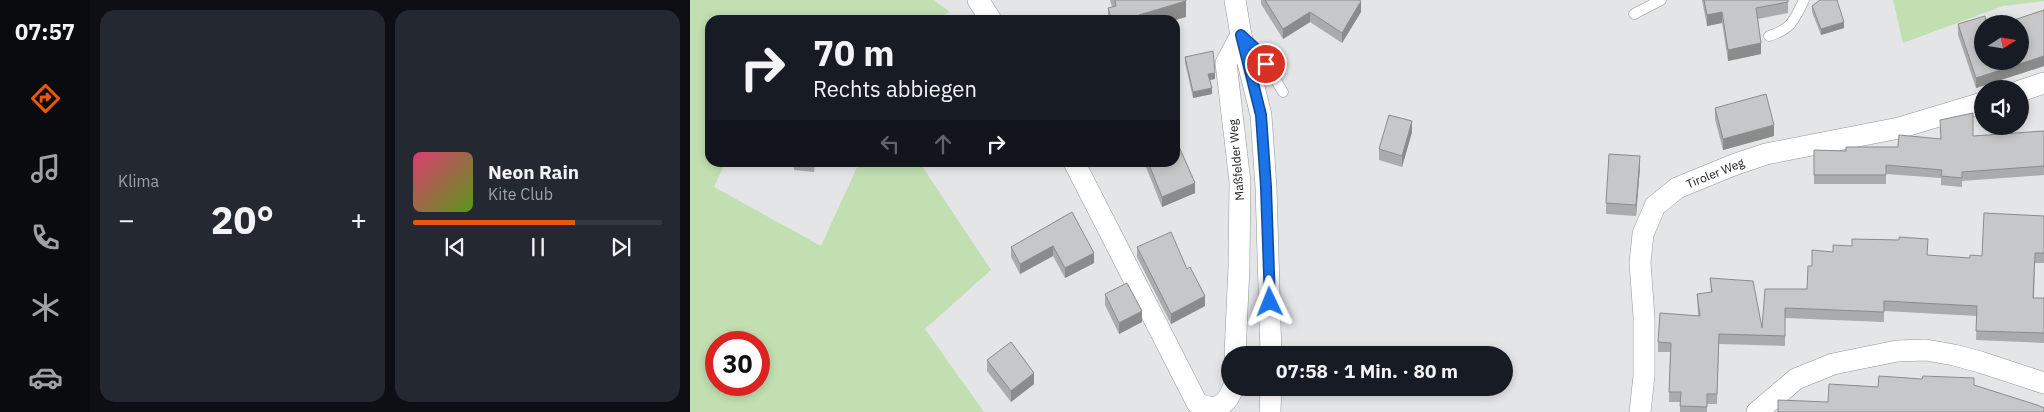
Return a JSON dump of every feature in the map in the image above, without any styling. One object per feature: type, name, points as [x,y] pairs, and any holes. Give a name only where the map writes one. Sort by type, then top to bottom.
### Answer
[{"type":"street","points":[[978,0],[987,15]]},
{"type":"street","points":[[1235,0],[1241,35],[1261,115],[1266,187],[1272,346]]},
{"type":"street","name":"Maßfelder Weg","points":[[1236,346],[1240,266],[1240,182],[1226,63],[1241,35]]},
{"type":"street","points":[[2029,88],[2044,83]]},
{"type":"street","name":"Tiroler Weg","points":[[1640,412],[1644,376],[1644,317],[1640,263],[1644,234],[1655,206],[1677,188],[1766,154],[1899,128],[1974,105]]},
{"type":"street","points":[[1077,167],[1197,403],[1206,408],[1217,410],[1229,400],[1230,396]]},
{"type":"street","points":[[1757,412],[1796,379],[1833,364],[1897,351],[1926,350],[1954,355],[2044,383]]},
{"type":"street","points":[[1270,412],[1271,396]]},
{"type":"lane","points":[[1634,14],[1660,0]]},
{"type":"lane","points":[[1769,36],[1782,32],[1790,26],[1804,0]]},
{"type":"lane","points":[[1241,35],[1258,51],[1283,92]]},
{"type":"green space","points":[[690,0],[934,0],[950,12],[943,15],[705,15],[705,167],[723,167],[714,187],[821,246],[857,167],[923,167],[991,270],[925,329],[984,412],[690,412]]},
{"type":"green space","points":[[1893,0],[2044,0],[2003,6],[1974,15],[1974,17],[1903,43]]},
{"type":"building","points":[[1115,0],[1186,0],[1139,15],[1110,15],[1108,8],[1116,6]]},
{"type":"building","points":[[1265,0],[1361,1],[1342,33],[1310,12],[1283,29]]},
{"type":"building","points":[[1704,0],[1788,0],[1788,2],[1756,8],[1761,43],[1728,50],[1722,12],[1707,15]]},
{"type":"building","points":[[1820,0],[1837,0],[1844,22],[1821,29],[1812,6]]},
{"type":"building","points":[[2044,10],[2044,56],[2029,61],[2029,15]]},
{"type":"building","points":[[1974,19],[1974,70],[2001,70],[1976,78],[1958,24]]},
{"type":"building","points":[[1213,51],[1215,73],[1208,74],[1212,88],[1193,92],[1185,57]]},
{"type":"building","points":[[1766,94],[1774,125],[1723,139],[1715,108]]},
{"type":"building","points":[[1973,113],[1973,136],[2029,135],[2029,132],[2044,131],[2044,166],[1962,172],[1962,178],[1941,176],[1942,170],[1886,165],[1886,175],[1814,175],[1814,150],[1846,151],[1846,147],[1898,147],[1899,135],[1941,139],[1940,120]]},
{"type":"building","points":[[1389,115],[1412,121],[1402,156],[1379,149]]},
{"type":"building","points":[[1180,149],[1195,183],[1162,197],[1150,167],[1180,167]]},
{"type":"building","points":[[1609,154],[1640,156],[1636,205],[1606,203]]},
{"type":"building","points":[[1072,212],[1094,253],[1065,268],[1053,246],[1020,264],[1011,247]]},
{"type":"building","points":[[1984,213],[2044,216],[2044,253],[2035,253],[2033,298],[2044,298],[2044,333],[1976,331],[1977,306],[1884,301],[1884,312],[1785,308],[1785,336],[1719,334],[1717,394],[1707,394],[1707,407],[1680,406],[1681,392],[1669,392],[1671,343],[1658,342],[1660,313],[1700,316],[1697,294],[1712,292],[1710,278],[1753,281],[1762,328],[1765,289],[1807,289],[1808,266],[1812,266],[1812,250],[1833,252],[1833,245],[1852,246],[1852,239],[1899,240],[1899,237],[1928,239],[1927,255],[1970,258],[1970,255],[1982,256]]},
{"type":"building","points":[[1171,232],[1187,269],[1190,267],[1205,296],[1171,314],[1137,247]]},
{"type":"building","points":[[1127,283],[1142,311],[1119,323],[1105,294]]},
{"type":"building","points":[[1011,342],[1034,373],[1011,391],[987,360]]},
{"type":"building","points":[[1879,376],[1922,379],[1923,376],[1974,378],[1974,385],[2037,405],[2044,408],[2044,412],[1778,412],[1778,400],[1828,402],[1829,384],[1878,387]]},
{"type":"route","points":[[1266,64],[1258,51],[1241,35],[1261,115],[1266,187],[1270,302]]}]
